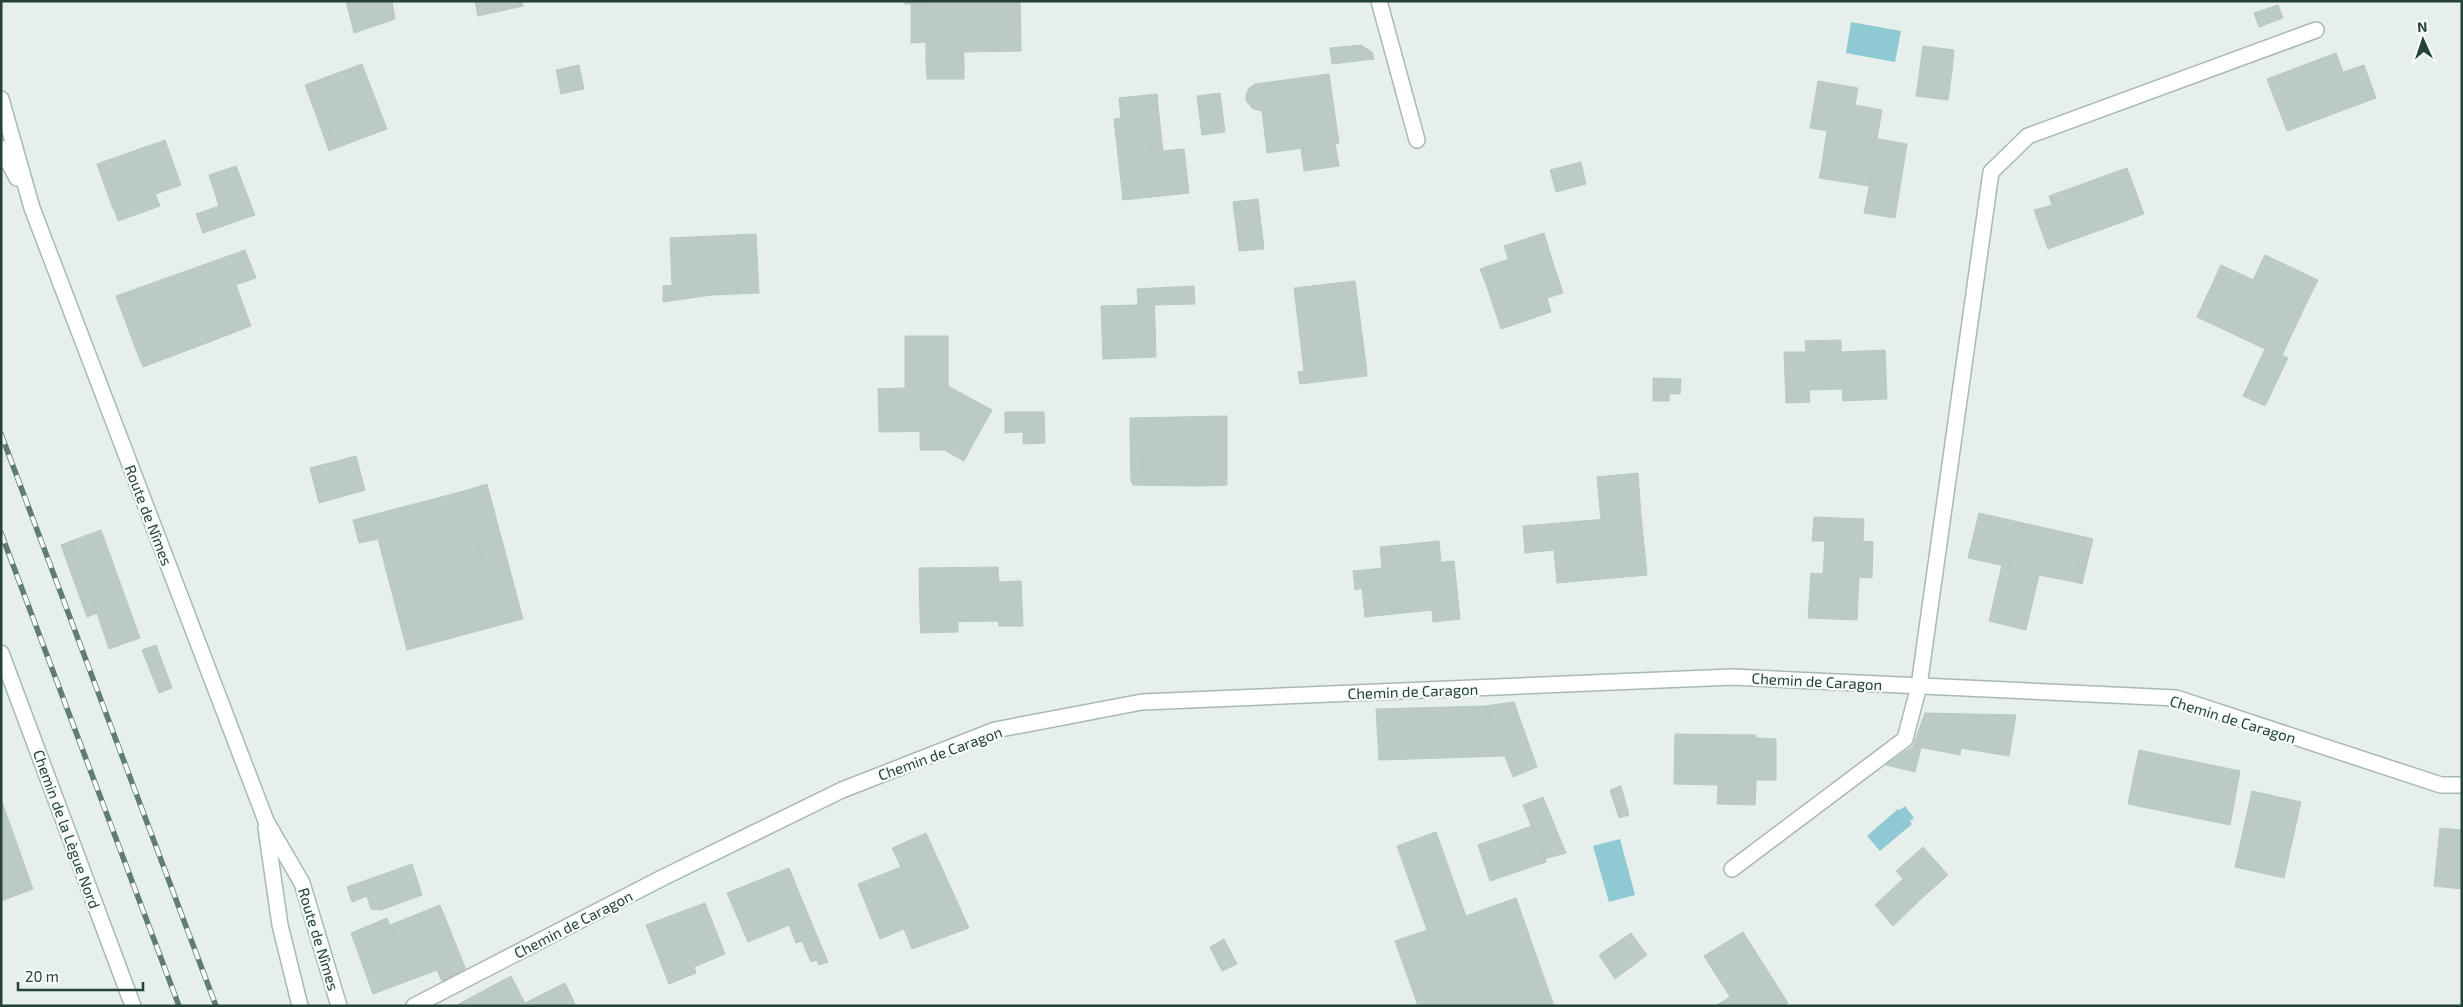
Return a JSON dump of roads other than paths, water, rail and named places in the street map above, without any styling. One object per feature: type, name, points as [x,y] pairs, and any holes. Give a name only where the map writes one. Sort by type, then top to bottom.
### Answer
[{"type":"street","points":[[1379,1],[1417,140]]},
{"type":"street","points":[[1732,869],[1904,739],[1919,686],[1991,172],[2028,136],[2316,30]]},
{"type":"street","name":"Route de Nîmes","points":[[1,99],[32,208],[266,821],[302,883],[339,1006]]},
{"type":"street","name":"Route de Nîmes","points":[[1,148],[32,208]]},
{"type":"street","name":"Chemin de la Lègue Nord","points":[[1,653],[133,1006]]},
{"type":"street","name":"Chemin de Caragon","points":[[414,1006],[842,790],[995,730],[1142,702],[1732,677],[2176,698],[2441,785],[2462,785]]},
{"type":"street","name":"Route de Nîmes","points":[[266,821],[280,926],[300,1006]]},
{"type":"water","points":[[1851,22],[1901,31],[1895,62],[1846,53]]},
{"type":"water","points":[[1905,806],[1914,818],[1910,821],[1912,824],[1880,851],[1867,836],[1898,809],[1900,810]]},
{"type":"water","points":[[1620,839],[1635,895],[1609,902],[1593,846]]},
{"type":"railway","points":[[1,434],[216,1006]]},
{"type":"railway","points":[[1,533],[179,1006]]}]
